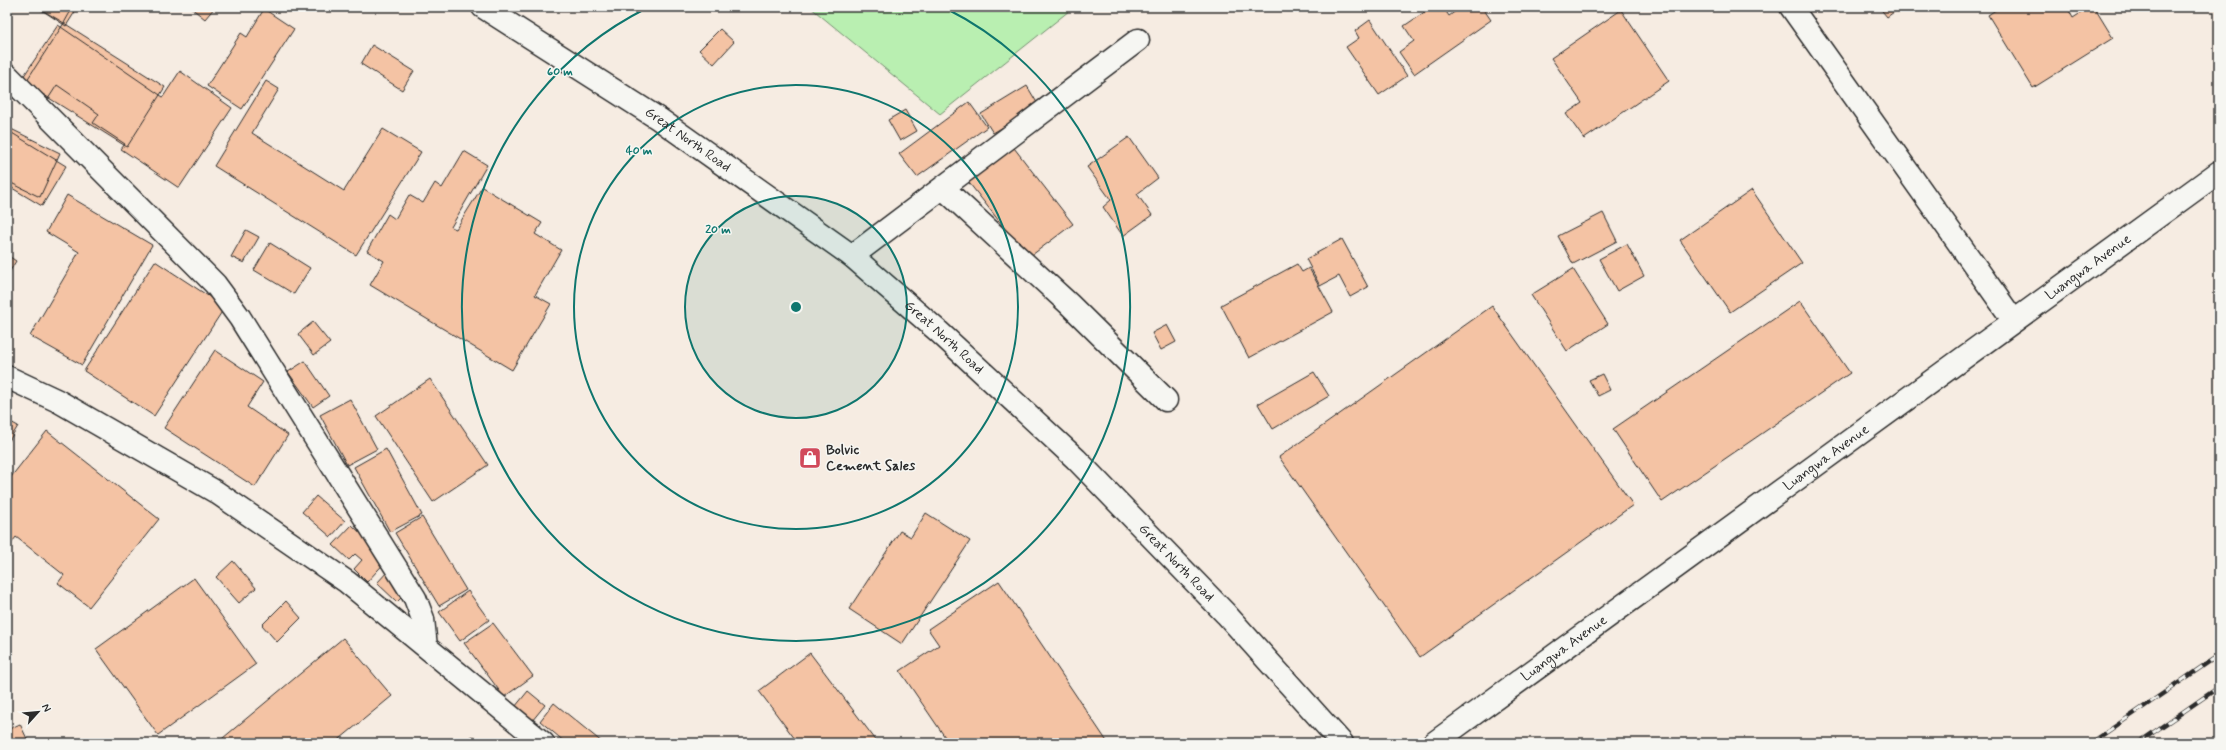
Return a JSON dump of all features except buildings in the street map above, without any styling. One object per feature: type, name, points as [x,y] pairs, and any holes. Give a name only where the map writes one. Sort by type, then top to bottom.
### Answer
[{"type":"main road","name":"Great North Road","points":[[483,7],[659,119],[852,256],[938,331],[1076,459],[1226,614],[1342,743]]},
{"type":"main road","points":[[1791,7],[2014,321]]},
{"type":"main road","points":[[852,256],[1138,40]]},
{"type":"main road","points":[[7,75],[215,284],[240,318],[415,598],[423,619],[426,647]]},
{"type":"main road","name":"Luangwa Avenue","points":[[1434,743],[2219,172]]},
{"type":"main road","points":[[943,188],[1069,304],[1166,400]]},
{"type":"main road","points":[[7,377],[58,402],[216,492],[347,582],[543,743]]},
{"type":"path","points":[[7,15],[10,7]]},
{"type":"green space","points":[[810,7],[1074,7],[940,114]]},
{"type":"railway","points":[[2091,743],[2219,655]]},
{"type":"railway","points":[[2138,743],[2219,687]]},
{"type":"place","name":"Bolvic Cement Sales","points":[[810,458]]}]
